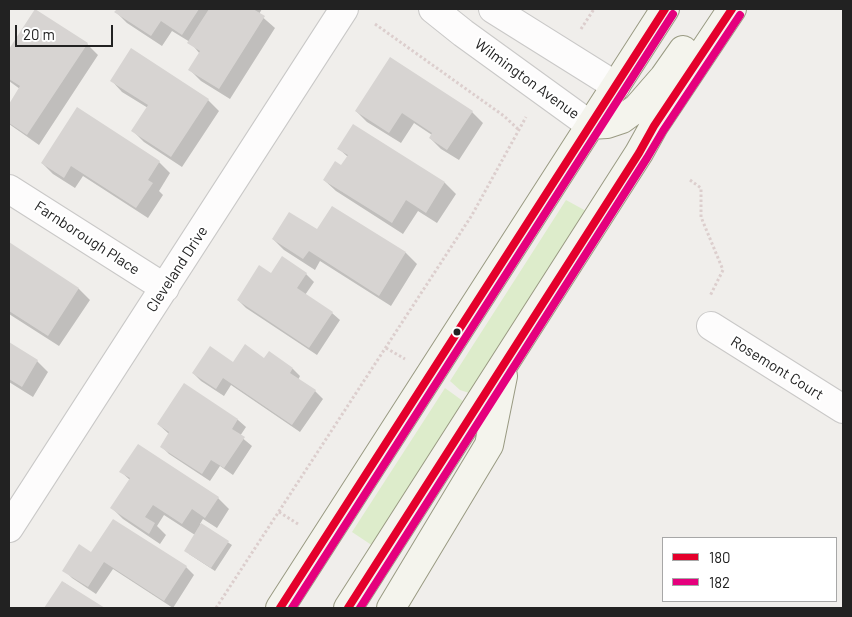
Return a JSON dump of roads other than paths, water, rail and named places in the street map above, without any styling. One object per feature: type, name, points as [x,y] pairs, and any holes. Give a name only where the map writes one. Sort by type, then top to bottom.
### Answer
[{"type":"main road","points":[[288,607],[590,125],[665,9]]},
{"type":"main road","points":[[590,125],[607,124],[622,119],[637,108],[664,77],[714,9]]},
{"type":"main road","points":[[348,608],[639,153],[654,126],[732,9]]},
{"type":"main road","points":[[616,86],[628,95],[637,108],[642,138],[639,153]]},
{"type":"main road","points":[[392,608],[489,445],[507,360]]},
{"type":"street","name":"Cleveland Drive","points":[[9,528],[344,9]]},
{"type":"street","name":"Wilmington Avenue","points":[[433,9],[590,125]]},
{"type":"street","name":"Wilmington Avenue","points":[[463,33],[478,9]]},
{"type":"street","points":[[493,9],[616,86]]},
{"type":"street","name":"Farnborough Place","points":[[9,189],[165,288]]},
{"type":"street","name":"Rosemont Court","points":[[711,326],[843,409]]}]
